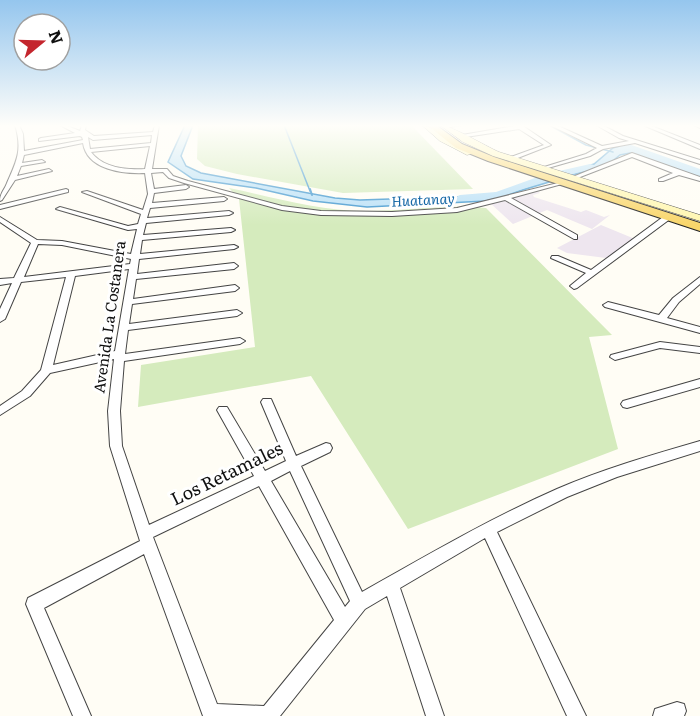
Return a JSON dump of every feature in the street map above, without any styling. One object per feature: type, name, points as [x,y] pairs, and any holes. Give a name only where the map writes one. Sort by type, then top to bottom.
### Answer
[{"type":"main road","points":[[490,158],[538,171]]},
{"type":"main road","points":[[493,158],[538,171]]},
{"type":"main road","points":[[510,159],[538,171],[700,227]]},
{"type":"main road","points":[[566,181],[700,218]]},
{"type":"main road","points":[[566,181],[666,219],[700,227]]},
{"type":"street","points":[[0,199],[20,158]]},
{"type":"street","points":[[93,158],[101,164],[122,170],[148,172],[165,170],[171,177],[186,182],[282,208],[321,213],[392,214],[440,212],[471,207],[566,181],[621,158]]},
{"type":"street","name":"Avenida La Costanera","points":[[151,158],[148,172],[152,190],[142,221],[123,328],[114,411],[116,446],[147,539],[212,714]]},
{"type":"street","points":[[538,171],[578,158]]},
{"type":"street","points":[[639,158],[700,179]]},
{"type":"street","points":[[17,165],[42,162]]},
{"type":"street","points":[[649,170],[660,166]]},
{"type":"street","points":[[11,179],[49,171]]},
{"type":"street","points":[[661,180],[679,173]]},
{"type":"street","points":[[152,190],[186,187]]},
{"type":"street","points":[[0,207],[66,191]]},
{"type":"street","points":[[85,192],[142,221],[231,230]]},
{"type":"street","points":[[505,197],[574,237]]},
{"type":"street","points":[[60,209],[128,228],[142,221],[224,199]]},
{"type":"street","points":[[142,221],[229,213]]},
{"type":"street","points":[[0,219],[35,242],[62,243],[134,266],[234,266]]},
{"type":"street","points":[[574,286],[666,219]]},
{"type":"street","points":[[0,319],[20,280],[35,242]]},
{"type":"street","points":[[0,282],[134,266],[234,247]]},
{"type":"street","points":[[555,258],[592,273]]},
{"type":"street","points":[[0,411],[24,397],[37,385],[46,370],[71,273]]},
{"type":"street","points":[[661,319],[676,300],[700,280]]},
{"type":"street","points":[[128,302],[236,288]]},
{"type":"street","points":[[608,304],[700,330]]},
{"type":"street","points":[[123,328],[237,313]]},
{"type":"street","points":[[46,370],[120,355],[240,341]]},
{"type":"street","points":[[615,357],[660,345],[700,350]]},
{"type":"street","points":[[685,347],[700,359]]},
{"type":"street","points":[[627,404],[700,383]]},
{"type":"street","points":[[267,402],[294,461],[303,487],[359,603]]},
{"type":"street","points":[[223,410],[259,478],[344,621]]},
{"type":"street","points":[[212,714],[269,716],[359,603],[488,529],[614,472],[700,446]]},
{"type":"street","name":"Los Retamales","points":[[82,716],[34,604],[259,478],[326,448]]},
{"type":"street","points":[[488,529],[577,716]]},
{"type":"street","points":[[391,585],[435,716]]},
{"type":"shaded area","points":[[536,190],[540,193],[533,195],[534,197],[581,212],[586,210],[604,217],[610,215],[592,229],[547,210],[513,224],[490,203]]},
{"type":"shaded area","points":[[601,225],[635,239],[606,258],[567,253],[557,248]]},
{"type":"green space","points":[[443,158],[473,189],[343,193],[237,174],[205,166],[197,159]]},
{"type":"green space","points":[[229,188],[331,209],[381,211],[456,207],[486,208],[612,335],[589,337],[618,449],[408,529],[311,376],[138,407],[141,365],[255,347],[239,199]]},
{"type":"water","points":[[170,158],[182,158],[186,166],[201,173],[335,198],[360,200],[498,195],[594,164],[601,158],[616,158],[609,164],[486,201],[367,207],[313,201],[256,188],[193,179],[168,162]]},
{"type":"water","points":[[645,158],[660,158],[700,173],[700,178]]},
{"type":"waterway","points":[[297,158],[310,191]]},
{"type":"waterway","name":"Huatanay","points":[[660,158],[700,173]]},
{"type":"waterway","name":"Huatanay","points":[[460,198],[498,195],[550,176],[590,167]]},
{"type":"waterway","points":[[310,189],[312,195]]}]
